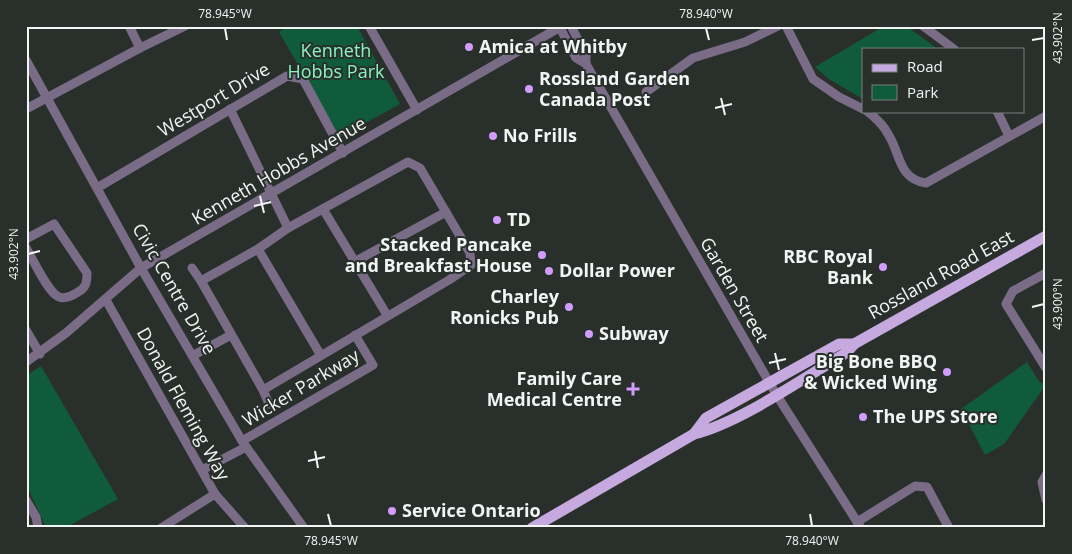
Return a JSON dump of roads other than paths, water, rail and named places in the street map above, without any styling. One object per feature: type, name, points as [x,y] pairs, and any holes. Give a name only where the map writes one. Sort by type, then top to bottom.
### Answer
[{"type":"main road","name":"Rossland Road East","points":[[532,528],[694,434],[713,430],[772,389],[846,353],[854,344],[1046,236]]},
{"type":"street","points":[[129,26],[140,48]]},
{"type":"street","points":[[26,109],[185,26]]},
{"type":"street","points":[[369,26],[416,110]]},
{"type":"street","name":"Garden Street","points":[[570,26],[586,55],[586,64]]},
{"type":"street","points":[[646,92],[693,58],[745,42],[778,26]]},
{"type":"street","points":[[786,26],[813,79],[862,108]]},
{"type":"street","points":[[923,26],[953,48]]},
{"type":"street","name":"Kenneth Hobbs Avenue","points":[[26,362],[40,354],[106,300],[141,268],[273,194],[561,27]]},
{"type":"street","name":"Garden Street","points":[[561,27],[576,58],[586,64],[772,389],[859,525]]},
{"type":"street","name":"Civic Centre Drive","points":[[26,60],[141,268],[194,355],[244,444],[304,528]]},
{"type":"street","name":"Westport Drive","points":[[97,188],[287,76],[303,79],[343,153]]},
{"type":"street","points":[[230,110],[273,194],[288,228]]},
{"type":"street","points":[[868,112],[888,134],[905,172],[915,181],[926,183],[1046,116]]},
{"type":"street","points":[[997,112],[1009,136]]},
{"type":"street","name":"Wicker Parkway","points":[[200,281],[258,249],[288,228],[408,162],[420,168],[470,253],[471,265],[449,280],[320,354],[263,390]]},
{"type":"street","points":[[323,209],[387,315]]},
{"type":"street","points":[[356,261],[446,212]]},
{"type":"street","points":[[26,239],[54,224],[87,273],[87,282],[84,289],[69,297],[61,298],[53,293],[26,248]]},
{"type":"street","points":[[258,249],[320,354]]},
{"type":"street","name":"Wicker Parkway","points":[[192,268],[263,390],[269,404]]},
{"type":"street","points":[[1046,274],[1013,291],[1006,304],[1046,368]]},
{"type":"street","name":"Donald Fleming Way","points":[[106,300],[215,494],[161,528]]},
{"type":"street","points":[[26,330],[40,354]]},
{"type":"street","points":[[194,355],[231,335]]},
{"type":"street","name":"Wicker Parkway","points":[[244,444],[373,365],[355,335]]},
{"type":"street","points":[[202,470],[244,444]]},
{"type":"street","points":[[1046,475],[1042,482],[1046,500]]},
{"type":"street","points":[[859,525],[915,486],[927,487],[949,528]]},
{"type":"street","points":[[215,494],[245,528]]},
{"type":"street","points":[[26,500],[36,517],[38,528]]},
{"type":"place","name":"Amica at Whitby","points":[[469,47]]},
{"type":"place","name":"Rossland Garden Canada Post","points":[[529,89]]},
{"type":"place","name":"No Frills","points":[[493,136]]},
{"type":"place","name":"TD","points":[[497,220]]},
{"type":"place","name":"Stacked Pancake and Breakfast House","points":[[542,255]]},
{"type":"place","name":"RBC Royal Bank","points":[[883,267]]},
{"type":"place","name":"Dollar Power","points":[[549,271]]},
{"type":"place","name":"Charley Ronicks Pub","points":[[569,307]]},
{"type":"place","name":"Subway","points":[[589,334]]},
{"type":"place","name":"Big Bone BBQ & Wicked Wing","points":[[947,372]]},
{"type":"place","name":"Family Care Medical Centre","points":[[633,389]]},
{"type":"place","name":"The UPS Store","points":[[863,417]]},
{"type":"place","name":"Service Ontario","points":[[392,511]]},
{"type":"park label","name":"Kenneth Hobbs Park","points":[[336,61]]}]
